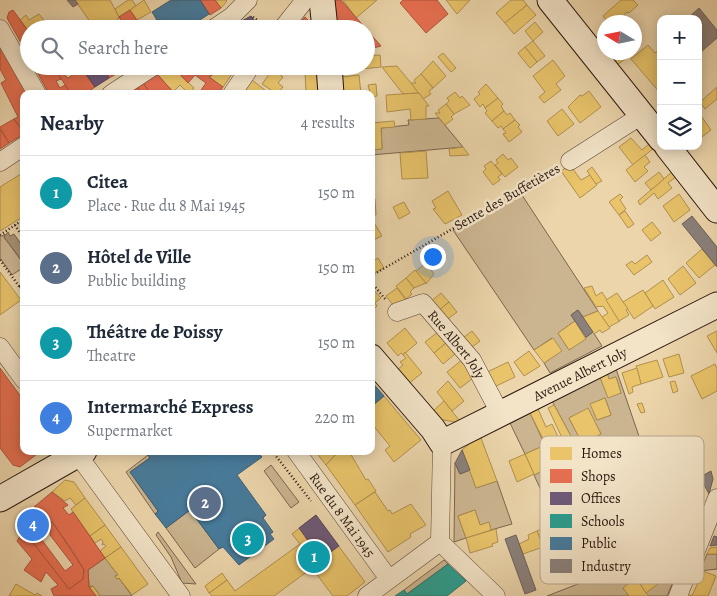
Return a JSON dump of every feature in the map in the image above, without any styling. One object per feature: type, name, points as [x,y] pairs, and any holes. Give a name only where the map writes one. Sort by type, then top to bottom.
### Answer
[{"type":"street","points":[[550,0],[657,134]]},
{"type":"street","points":[[226,20],[248,7]]},
{"type":"street","points":[[292,20],[319,8]]},
{"type":"street","points":[[0,29],[20,64]]},
{"type":"street","points":[[26,75],[35,90]]},
{"type":"street","points":[[117,90],[140,75]]},
{"type":"street","points":[[235,90],[245,75]]},
{"type":"street","points":[[330,75],[331,90]]},
{"type":"street","name":"Sente des Buffetières","points":[[570,161],[642,115]]},
{"type":"street","points":[[0,162],[20,149]]},
{"type":"street","points":[[670,150],[717,210]]},
{"type":"street","name":"Rue Albert Joly","points":[[397,312],[424,302],[472,360],[501,415]]},
{"type":"street","name":"Avenue Albert Joly","points":[[442,443],[717,305]]},
{"type":"street","points":[[0,347],[20,374]]},
{"type":"street","points":[[375,362],[433,429],[442,443],[440,542],[496,596]]},
{"type":"street","points":[[0,499],[75,455],[181,596]]},
{"type":"street","name":"Rue du 8 Mai 1945","points":[[299,455],[390,579]]},
{"type":"street","points":[[704,531],[717,498]]},
{"type":"street","points":[[367,596],[440,542]]},
{"type":"street","points":[[678,596],[683,584]]},
{"type":"path","points":[[248,7],[264,20]]},
{"type":"path","name":"Sente des Buffetières","points":[[375,274],[570,161]]},
{"type":"path","points":[[0,235],[20,222]]},
{"type":"path","points":[[15,225],[20,233]]},
{"type":"path","points":[[0,260],[19,287]]},
{"type":"path","points":[[375,287],[397,312]]},
{"type":"shaded area","points":[[439,118],[463,147],[375,155],[375,150],[382,149],[381,128],[409,125],[408,120]]},
{"type":"shaded area","points":[[520,192],[598,311],[583,317],[578,310],[571,315],[575,321],[558,333],[569,350],[593,332],[602,346],[550,373],[544,363],[561,351],[552,338],[534,350],[453,230]]},
{"type":"shaded area","points":[[8,232],[10,236],[14,234],[20,242],[20,259],[4,237]]},
{"type":"shaded area","points":[[5,234],[4,237],[20,259],[20,270],[12,275],[0,258],[0,237]]},
{"type":"shaded area","points":[[616,369],[639,436],[597,436],[601,434],[588,409],[569,418],[578,436],[571,436],[552,401],[600,377],[608,397],[621,393],[616,377],[609,379],[607,373]],"holes":[[[605,398],[611,415],[597,420],[591,404]]]},
{"type":"shaded area","points":[[530,413],[541,436],[540,447],[525,454],[510,423]]},
{"type":"shaded area","points":[[148,455],[150,458],[130,472],[158,511],[155,514],[126,472]]},
{"type":"shaded area","points":[[455,463],[460,474],[470,470],[476,488],[497,481],[512,524],[491,530],[489,523],[480,525],[475,510],[458,516],[466,538],[454,542]]},
{"type":"shaded area","points":[[271,465],[299,502],[291,508],[264,471]]},
{"type":"shaded area","points":[[540,472],[540,488],[534,475]]},
{"type":"shaded area","points":[[190,510],[219,549],[195,568],[166,528]]},
{"type":"shaded area","points":[[158,532],[196,584],[182,583],[171,557],[156,535]]},
{"type":"shaded area","points":[[707,554],[717,554],[717,569],[704,571],[704,561]]},
{"type":"shaded area","points":[[105,558],[118,575],[115,576],[117,579],[119,578],[132,596],[100,596],[93,586],[89,587],[88,570]]},
{"type":"shaded area","points":[[444,560],[448,564],[407,594],[404,590]]},
{"type":"shaded area","points":[[578,584],[672,584],[667,596],[649,596],[646,593],[623,588],[629,596],[547,596]]},
{"type":"building: Homes","points":[[75,0],[110,0],[119,17],[117,20],[89,20]]},
{"type":"building: Homes","points":[[128,0],[132,0],[136,6],[119,17],[115,9]]},
{"type":"building: Homes","points":[[144,0],[151,12],[137,20],[130,10]]},
{"type":"building: Homes","points":[[215,0],[226,0],[227,1],[221,8]]},
{"type":"building: Homes","points":[[343,0],[377,0],[356,18]]},
{"type":"building: Homes","points":[[446,0],[470,0],[457,14]]},
{"type":"building: Homes","points":[[511,0],[523,0],[527,5],[505,23],[496,13]]},
{"type":"building: Homes","points":[[621,0],[633,0],[638,5],[624,15],[604,15]]},
{"type":"building: Homes","points":[[527,5],[536,15],[514,34],[505,23]]},
{"type":"building: Homes","points":[[39,14],[44,20],[29,20]]},
{"type":"building: Homes","points":[[26,15],[29,20],[20,20]]},
{"type":"building: Homes","points":[[535,22],[543,32],[533,41],[525,31]]},
{"type":"building: Homes","points":[[533,41],[545,56],[537,62],[525,47]]},
{"type":"building: Homes","points":[[648,45],[655,53],[657,51],[657,89],[632,60],[642,60],[642,50]]},
{"type":"building: Homes","points":[[525,47],[537,62],[530,68],[518,53]]},
{"type":"building: Homes","points":[[443,53],[456,68],[451,72],[438,57]]},
{"type":"building: Homes","points":[[375,55],[380,55],[381,67],[375,68]]},
{"type":"building: Homes","points":[[553,60],[565,76],[556,84],[561,90],[544,103],[539,97],[545,92],[533,76]]},
{"type":"building: Homes","points":[[611,60],[624,60],[616,66]]},
{"type":"building: Homes","points":[[433,61],[446,76],[433,88],[421,74]]},
{"type":"building: Homes","points":[[397,66],[419,93],[403,94],[382,67]]},
{"type":"building: Homes","points":[[421,74],[433,88],[429,91],[431,94],[423,99],[411,83],[416,83],[414,80]]},
{"type":"building: Homes","points":[[158,75],[181,75],[194,88],[192,90],[185,90],[180,85],[175,90],[171,90]]},
{"type":"building: Homes","points":[[211,75],[231,75],[223,87],[209,77]]},
{"type":"building: Homes","points":[[269,75],[280,75],[283,77],[278,83],[283,87],[280,90],[271,90],[262,84]]},
{"type":"building: Homes","points":[[305,75],[317,75],[319,90],[306,90]]},
{"type":"building: Homes","points":[[359,75],[361,90],[341,90],[340,77]]},
{"type":"building: Homes","points":[[252,80],[265,90],[246,90]]},
{"type":"building: Homes","points":[[376,84],[377,96],[375,96],[375,90],[369,90],[368,85]]},
{"type":"building: Homes","points":[[486,84],[498,98],[485,108],[483,104],[480,107],[474,99],[480,94],[478,92]]},
{"type":"building: Homes","points":[[717,87],[717,99],[705,109],[702,100]]},
{"type":"building: Homes","points":[[589,91],[601,107],[580,123],[568,107],[580,95],[582,96]]},
{"type":"building: Homes","points":[[455,92],[460,98],[462,96],[470,105],[454,114],[446,104],[449,101],[447,98]]},
{"type":"building: Homes","points":[[419,93],[429,106],[426,106],[426,119],[411,120],[410,109],[387,112],[386,95]]},
{"type":"building: Homes","points":[[498,98],[503,104],[501,106],[504,111],[492,121],[485,113],[487,111],[485,108]]},
{"type":"building: Homes","points":[[446,104],[454,114],[451,117],[453,119],[445,125],[435,113],[440,113],[438,110]]},
{"type":"building: Homes","points":[[562,109],[574,124],[558,136],[547,121]]},
{"type":"building: Homes","points":[[504,111],[507,115],[510,113],[515,120],[503,129],[501,126],[498,128],[492,121]]},
{"type":"building: Homes","points":[[702,117],[711,130],[702,137]]},
{"type":"building: Homes","points":[[515,120],[520,125],[518,127],[522,132],[509,142],[503,134],[506,133],[503,129]]},
{"type":"building: Homes","points":[[394,121],[395,127],[381,128],[382,149],[375,150],[375,123]]},
{"type":"building: Homes","points":[[631,138],[642,150],[650,143],[654,148],[633,165],[619,147]]},
{"type":"building: Homes","points":[[463,147],[469,155],[450,156],[449,149]]},
{"type":"building: Homes","points":[[426,151],[428,178],[402,179],[400,153]]},
{"type":"building: Homes","points":[[503,154],[508,160],[511,158],[518,167],[505,177],[495,165],[498,163],[496,160]]},
{"type":"building: Homes","points":[[645,155],[650,162],[644,167],[648,171],[635,182],[626,170]]},
{"type":"building: Homes","points":[[491,161],[502,174],[498,177],[500,180],[493,185],[483,172],[486,169],[484,166]]},
{"type":"building: Homes","points":[[570,165],[581,180],[590,175],[597,185],[580,198],[561,171]]},
{"type":"building: Homes","points":[[592,167],[602,181],[596,184],[587,171]]},
{"type":"building: Homes","points":[[673,171],[677,176],[668,183],[672,188],[658,199],[654,193],[640,205],[638,201]]},
{"type":"building: Homes","points":[[659,172],[664,179],[651,190],[645,183]]},
{"type":"building: Homes","points":[[20,174],[20,218],[0,231],[0,187]]},
{"type":"building: Homes","points":[[448,191],[462,215],[445,224],[433,209],[436,208],[432,201]]},
{"type":"building: Homes","points":[[620,194],[623,197],[620,200],[626,209],[619,215],[609,202]]},
{"type":"building: Homes","points":[[679,194],[690,210],[674,222],[663,206]]},
{"type":"building: Homes","points":[[404,202],[410,213],[399,219],[393,207]]},
{"type":"building: Homes","points":[[625,211],[634,224],[628,228],[619,215]]},
{"type":"building: Homes","points":[[652,222],[661,233],[651,241],[642,230]]},
{"type":"building: Homes","points":[[375,224],[382,236],[375,239]]},
{"type":"building: Homes","points":[[702,249],[715,265],[699,278],[686,263]]},
{"type":"building: Homes","points":[[647,255],[652,262],[634,275],[626,265],[632,261],[635,264]]},
{"type":"building: Homes","points":[[378,258],[384,268],[375,273],[375,260]]},
{"type":"building: Homes","points":[[426,263],[434,274],[426,284],[416,271]]},
{"type":"building: Homes","points":[[683,266],[696,283],[680,295],[668,279]]},
{"type":"building: Homes","points":[[415,270],[426,283],[414,288],[406,278]]},
{"type":"building: Homes","points":[[0,272],[20,301],[0,315]]},
{"type":"building: Homes","points":[[406,278],[414,288],[410,292],[412,294],[406,299],[396,286]]},
{"type":"building: Homes","points":[[663,280],[674,297],[655,309],[645,293]]},
{"type":"building: Homes","points":[[592,286],[596,296],[602,292],[620,321],[609,327],[602,317],[608,313],[603,306],[596,307],[584,288]]},
{"type":"building: Homes","points":[[397,288],[407,301],[394,306],[386,296]]},
{"type":"building: Homes","points":[[643,290],[653,306],[634,319],[623,302]]},
{"type":"building: Homes","points":[[375,291],[381,298],[375,303]]},
{"type":"building: Homes","points":[[441,293],[449,302],[437,312],[429,303]]},
{"type":"building: Homes","points":[[617,293],[628,309],[626,310],[629,315],[619,321],[606,300]]},
{"type":"building: Homes","points":[[449,302],[457,312],[444,322],[437,312]]},
{"type":"building: Homes","points":[[598,311],[610,328],[602,333],[600,330],[594,334],[583,317]]},
{"type":"building: Homes","points":[[575,321],[586,339],[569,350],[558,333]]},
{"type":"building: Homes","points":[[405,328],[417,343],[403,355],[401,353],[398,356],[387,343]]},
{"type":"building: Homes","points":[[472,331],[480,341],[467,351],[459,341]]},
{"type":"building: Homes","points":[[717,331],[717,353],[707,336]]},
{"type":"building: Homes","points":[[438,332],[446,343],[434,353],[425,342]]},
{"type":"building: Homes","points":[[553,338],[562,351],[544,363],[534,350]]},
{"type":"building: Homes","points":[[446,343],[455,354],[443,364],[434,353]]},
{"type":"building: Homes","points":[[529,351],[540,366],[524,376],[514,362]]},
{"type":"building: Homes","points":[[405,352],[422,373],[408,384],[397,370],[403,365],[400,362],[406,358],[403,355]]},
{"type":"building: Homes","points":[[679,354],[684,373],[669,377],[663,359]]},
{"type":"building: Homes","points":[[463,359],[476,376],[460,388],[447,372]]},
{"type":"building: Homes","points":[[657,360],[663,377],[641,384],[636,366]]},
{"type":"building: Homes","points":[[508,362],[515,377],[490,389],[483,374]]},
{"type":"building: Homes","points":[[715,364],[717,369],[717,391],[702,399],[691,376]]},
{"type":"building: Homes","points":[[637,368],[641,384],[632,387],[633,392],[629,394],[622,373]]},
{"type":"building: Homes","points":[[607,373],[609,379],[616,377],[621,393],[608,398],[600,377]]},
{"type":"building: Homes","points":[[448,381],[464,401],[452,411],[437,392]]},
{"type":"building: Homes","points":[[675,381],[678,391],[673,393],[670,382]]},
{"type":"building: Homes","points":[[384,396],[421,440],[394,462],[385,450],[390,446],[375,428],[375,404]]},
{"type":"building: Homes","points":[[605,398],[611,415],[597,420],[590,404]]},
{"type":"building: Homes","points":[[444,401],[459,420],[455,422],[438,419],[432,412]]},
{"type":"building: Homes","points":[[642,403],[645,412],[641,413],[637,404]]},
{"type":"building: Homes","points":[[554,405],[571,436],[561,436],[548,408]]},
{"type":"building: Homes","points":[[588,408],[601,434],[597,436],[578,436],[569,418]]},
{"type":"building: Homes","points":[[538,409],[546,427],[552,424],[558,436],[542,436],[530,413]]},
{"type":"building: Homes","points":[[481,438],[497,481],[476,488],[462,450],[470,443]]},
{"type":"building: Homes","points":[[540,447],[540,472],[534,475],[525,454]]},
{"type":"building: Homes","points":[[525,454],[534,474],[517,482],[509,461]]},
{"type":"building: Homes","points":[[318,455],[335,455],[326,465]]},
{"type":"building: Homes","points":[[335,455],[351,455],[366,480],[368,479],[376,491],[355,505],[326,465]]},
{"type":"building: Homes","points":[[65,480],[74,482],[85,498],[76,505],[70,498],[65,501],[52,492]]},
{"type":"building: Homes","points":[[375,492],[392,514],[411,504],[426,525],[410,534],[411,537],[388,552],[355,505]]},
{"type":"building: Homes","points":[[85,498],[105,525],[90,536],[71,509]]},
{"type":"building: Homes","points":[[475,510],[480,525],[489,522],[491,530],[466,538],[458,516]]},
{"type":"building: Homes","points":[[316,515],[365,582],[347,596],[333,596],[312,568],[274,596],[212,596],[209,593],[227,580],[235,591],[300,544],[292,534]]},
{"type":"building: Homes","points":[[105,525],[121,547],[105,558],[100,551],[106,546],[102,545],[101,539],[95,543],[90,536]]},
{"type":"building: Homes","points":[[496,529],[498,542],[492,544],[493,546],[470,553],[466,538]]},
{"type":"building: Homes","points":[[537,531],[540,539],[540,548],[523,554],[519,544],[529,539],[528,535]]},
{"type":"building: Homes","points":[[121,547],[148,584],[132,595],[119,578],[117,579],[115,576],[118,575],[105,558]]},
{"type":"building: Homes","points":[[717,547],[717,554],[707,554],[710,548]]},
{"type":"building: Homes","points":[[704,571],[716,576],[708,596],[689,596],[693,594],[697,584],[704,584]]},
{"type":"building: Homes","points":[[222,573],[227,580],[209,593],[205,586]]},
{"type":"building: Homes","points":[[16,584],[35,595],[37,593],[42,596],[9,596]]},
{"type":"building: Homes","points":[[628,584],[640,584],[649,596],[629,596],[623,588]]},
{"type":"building: Homes","points":[[640,584],[658,584],[646,593]]},
{"type":"building: Homes","points":[[93,586],[100,596],[96,596],[90,588]]},
{"type":"building: Shops","points":[[200,0],[215,0],[221,8],[210,15]]},
{"type":"building: Shops","points":[[335,0],[341,0],[358,20],[336,20]]},
{"type":"building: Shops","points":[[403,0],[437,0],[448,14],[426,33],[400,3]]},
{"type":"building: Shops","points":[[13,10],[20,20],[20,41],[7,18],[9,12]]},
{"type":"building: Shops","points":[[130,10],[137,20],[121,20],[119,17]]},
{"type":"building: Shops","points":[[375,39],[381,46],[375,48]]},
{"type":"building: Shops","points":[[0,46],[25,90],[20,90],[20,126],[14,119],[18,117],[1,83],[6,80],[0,69]]},
{"type":"building: Shops","points":[[39,75],[59,75],[61,79],[56,81],[60,88],[65,85],[68,90],[47,90]]},
{"type":"building: Shops","points":[[59,75],[64,75],[68,78],[73,75],[86,75],[95,87],[91,90],[68,90]]},
{"type":"building: Shops","points":[[158,75],[171,90],[148,90],[143,83]]},
{"type":"building: Shops","points":[[180,75],[195,75],[188,83]]},
{"type":"building: Shops","points":[[195,75],[212,75],[209,77],[223,87],[221,90],[201,90],[206,83]]},
{"type":"building: Shops","points":[[143,83],[148,90],[139,90],[137,87]]},
{"type":"building: Shops","points":[[14,119],[20,128],[20,136],[9,143],[0,127]]},
{"type":"building: Shops","points":[[0,129],[9,143],[0,149]]},
{"type":"building: Shops","points":[[0,368],[20,396],[20,455],[36,455],[20,467],[13,465],[0,448]]},
{"type":"building: Shops","points":[[52,492],[68,505],[63,508],[69,515],[73,512],[105,558],[88,570],[89,587],[96,596],[54,596],[51,589],[58,585],[46,572],[41,582],[24,570],[32,559],[17,541],[22,533],[31,540],[69,589],[83,579],[84,570],[74,553],[53,523],[34,507]]},
{"type":"building: Shops","points":[[34,507],[53,523],[84,570],[83,579],[69,589],[31,540],[22,533]],"holes":[[[50,528],[50,535],[73,565],[65,571],[39,536]]]},
{"type":"building: Offices","points":[[251,16],[254,20],[244,20]]},
{"type":"building: Offices","points":[[86,75],[107,75],[109,78],[95,87]]},
{"type":"building: Offices","points":[[316,515],[339,546],[321,559],[299,528]]},
{"type":"building: Schools","points":[[448,564],[466,581],[447,596],[395,596],[404,590],[407,594]]},
{"type":"building: Public","points":[[171,0],[200,0],[209,14],[200,20],[157,20],[152,12]]},
{"type":"building: Public","points":[[375,386],[384,396],[375,404]]},
{"type":"building: Public","points":[[148,455],[260,455],[262,457],[237,475],[266,515],[263,518],[273,532],[270,534],[274,539],[239,565],[223,547],[219,549],[190,510],[166,528],[155,514],[158,511],[130,472],[150,458]]},
{"type":"building: Industry","points":[[67,0],[75,0],[78,4],[73,7]]},
{"type":"building: Industry","points":[[699,8],[717,30],[717,38],[702,51],[702,15],[691,15]]},
{"type":"building: Industry","points":[[692,216],[717,247],[717,267],[682,224]]},
{"type":"building: Industry","points":[[578,310],[593,332],[586,337],[571,315]]},
{"type":"building: Industry","points":[[462,450],[470,470],[460,474],[455,463]]},
{"type":"building: Industry","points":[[711,471],[713,479],[709,494],[704,485],[704,475]]},
{"type":"building: Industry","points":[[516,535],[536,590],[525,594],[505,539]]},
{"type":"building: Industry","points":[[714,536],[717,537],[717,545],[710,546]]},
{"type":"place","name":"Hôtel de Ville","points":[[205,503]]},
{"type":"place","name":"Intermarché Express","points":[[33,525]]},
{"type":"place","name":"Théâtre de Poissy","points":[[248,539]]},
{"type":"place","name":"Citea","points":[[314,557]]}]
